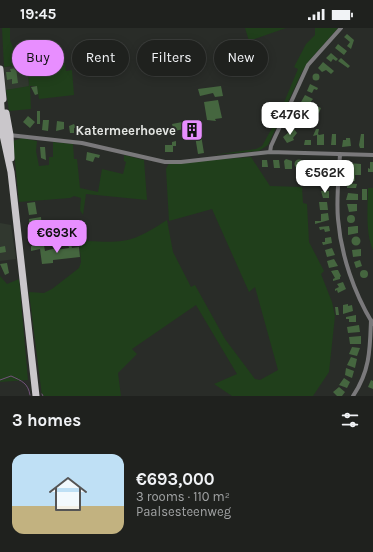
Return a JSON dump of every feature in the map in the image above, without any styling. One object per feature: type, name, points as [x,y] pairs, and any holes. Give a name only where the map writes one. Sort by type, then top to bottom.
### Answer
[{"type":"main road","points":[[0,69],[4,135]]},
{"type":"main road","points":[[0,93],[4,135],[11,172],[36,396]]},
{"type":"street","points":[[270,152],[271,146],[308,64],[341,28]]},
{"type":"street","points":[[4,135],[66,141],[165,162],[270,152],[373,155]]},
{"type":"street","points":[[340,154],[338,217],[340,237],[350,275],[372,322],[372,347],[366,368],[353,396]]},
{"type":"shaded area","points":[[12,66],[12,76],[28,76],[29,87],[6,90],[4,67]]},
{"type":"shaded area","points":[[0,223],[11,225],[16,259],[0,261]]},
{"type":"green space","points":[[2,28],[10,28],[12,66],[4,67]]},
{"type":"green space","points":[[245,28],[286,28],[252,40],[249,40]]},
{"type":"green space","points":[[315,28],[338,28],[308,62],[302,72],[268,145],[259,151],[213,155],[256,149],[262,146],[277,119],[298,69],[294,67],[306,44],[315,35]]},
{"type":"green space","points":[[64,63],[66,71],[72,70],[74,95],[39,99],[37,86],[30,86],[31,109],[9,111],[6,90],[29,86],[29,76],[64,76]]},
{"type":"green space","points":[[22,138],[37,141],[36,151],[39,166],[49,165],[49,157],[53,157],[53,142],[73,144],[74,159],[77,159],[80,188],[98,192],[102,169],[123,174],[126,162],[124,161],[124,155],[144,160],[147,200],[86,194],[83,215],[80,210],[81,198],[74,196],[70,198],[19,202],[13,141]]},
{"type":"green space","points":[[251,157],[270,186],[302,187],[303,203],[307,204],[309,242],[324,271],[321,274],[332,302],[335,316],[329,372],[313,396],[232,396],[214,384],[237,374],[196,305],[132,349],[137,354],[118,373],[121,396],[42,396],[29,292],[44,293],[52,289],[79,268],[81,262],[79,238],[87,237],[87,241],[101,242],[129,240],[146,233],[167,220],[173,252],[191,287],[195,285],[225,339],[255,379],[260,380],[278,370],[255,287],[249,292],[212,209],[169,221],[166,169],[169,163]]},
{"type":"green space","points":[[368,188],[373,188],[373,250],[370,243],[368,227]]},
{"type":"green space","points":[[0,276],[7,284],[19,279],[28,380],[0,382]]},
{"type":"building","points":[[347,34],[354,40],[351,49],[347,46],[350,42],[344,37]]},
{"type":"building","points":[[338,44],[347,51],[344,55],[335,48]]},
{"type":"building","points":[[331,53],[338,59],[336,61],[333,59],[331,62],[326,58]]},
{"type":"building","points":[[341,58],[350,66],[348,68],[338,61]]},
{"type":"building","points":[[323,62],[334,71],[331,74],[326,70],[322,72],[318,68]]},
{"type":"building","points":[[10,69],[12,69],[12,76],[17,76],[18,83],[12,84],[12,79],[7,80],[6,72],[11,72]]},
{"type":"building","points":[[316,73],[319,74],[319,80],[316,81],[313,80],[312,77],[313,74]]},
{"type":"building","points":[[310,84],[318,88],[317,90],[314,89],[312,93],[307,91]]},
{"type":"building","points":[[37,86],[38,94],[35,95],[31,87]]},
{"type":"building","points":[[221,86],[223,96],[215,97],[213,93],[200,96],[198,89]]},
{"type":"building","points":[[305,95],[313,99],[308,105],[301,102]]},
{"type":"building","points":[[218,100],[222,118],[215,119],[216,121],[207,120],[204,102]]},
{"type":"building","points":[[316,106],[321,108],[319,113],[314,110]]},
{"type":"building","points":[[296,107],[309,113],[308,115],[294,111]]},
{"type":"building","points":[[37,111],[40,111],[40,124],[37,124]]},
{"type":"building","points":[[28,116],[35,122],[30,128],[23,122]]},
{"type":"building","name":"Katermeerhoeve","points":[[198,119],[201,132],[191,135],[192,139],[186,140],[184,129],[174,131],[172,124]]},
{"type":"building","points":[[43,120],[49,120],[48,131],[42,130]]},
{"type":"building","points":[[57,121],[64,122],[64,129],[56,131]]},
{"type":"building","points":[[74,124],[76,128],[74,128],[74,133],[70,133],[69,126]]},
{"type":"building","points":[[294,129],[297,133],[293,138],[294,140],[287,143],[283,137],[289,132],[290,134],[292,133],[291,131]]},
{"type":"building","points":[[316,129],[319,129],[319,135],[324,134],[324,145],[317,145],[317,135],[313,136]]},
{"type":"building","points":[[332,134],[336,134],[336,145],[331,145]]},
{"type":"building","points":[[361,134],[364,134],[364,148],[360,148],[359,145]]},
{"type":"building","points":[[201,135],[204,153],[198,154],[195,136]]},
{"type":"building","points":[[346,138],[350,138],[351,146],[342,147],[343,140],[346,140]]},
{"type":"building","points":[[305,140],[311,140],[311,145],[304,145]]},
{"type":"building","points":[[176,141],[176,146],[173,146],[173,152],[165,152],[165,145],[172,145],[172,142]]},
{"type":"building","points":[[40,147],[45,147],[46,160],[41,158]]},
{"type":"building","points":[[87,152],[100,155],[99,158],[95,157],[93,162],[86,160]]},
{"type":"building","points":[[286,159],[292,161],[292,169],[285,169],[284,161]]},
{"type":"building","points":[[299,159],[304,164],[299,169],[294,164]]},
{"type":"building","points":[[262,160],[267,160],[268,167],[262,167]]},
{"type":"building","points":[[273,160],[279,160],[280,168],[274,168]]},
{"type":"building","points":[[307,160],[314,160],[314,166],[306,166]]},
{"type":"building","points":[[370,162],[373,162],[373,172],[368,172],[368,168],[370,169]]},
{"type":"building","points":[[348,163],[361,164],[361,175],[355,175],[355,181],[348,181]]},
{"type":"building","points":[[347,183],[357,184],[356,188],[347,188]]},
{"type":"building","points":[[362,189],[367,189],[367,200],[362,200]]},
{"type":"building","points":[[321,191],[329,191],[329,198],[323,198]]},
{"type":"building","points":[[348,193],[358,194],[358,200],[346,200]]},
{"type":"building","points":[[35,202],[37,214],[29,215],[27,203]]},
{"type":"building","points":[[319,202],[327,202],[328,210],[320,210]]},
{"type":"building","points":[[347,204],[357,204],[357,211],[349,212]]},
{"type":"building","points":[[328,213],[329,220],[315,224],[315,221],[321,221],[321,214]]},
{"type":"building","points":[[349,215],[353,215],[355,219],[353,223],[349,223],[347,221],[347,217]]},
{"type":"building","points":[[41,217],[42,230],[30,231],[29,219]]},
{"type":"building","points":[[329,226],[330,231],[325,232],[324,229],[320,230],[319,227]]},
{"type":"building","points":[[358,226],[358,233],[348,235],[348,227]]},
{"type":"building","points":[[331,237],[332,243],[323,245],[322,242],[325,242],[325,238]]},
{"type":"building","points":[[354,237],[358,237],[360,241],[358,245],[354,245],[352,243],[352,239]]},
{"type":"building","points":[[68,244],[71,244],[72,248],[79,247],[80,257],[53,260],[53,263],[42,264],[40,249],[31,251],[31,246],[44,245],[45,251],[56,248],[56,250],[69,248]]},
{"type":"building","points":[[5,246],[6,252],[0,253],[0,247]]},
{"type":"building","points":[[332,248],[335,255],[327,257],[325,250]]},
{"type":"building","points":[[361,249],[361,256],[353,257],[352,250]]},
{"type":"building","points":[[334,259],[338,266],[329,268],[327,261]]},
{"type":"building","points":[[360,260],[362,266],[356,268],[354,262]]},
{"type":"building","points":[[7,263],[9,273],[5,275],[0,264]]},
{"type":"building","points":[[338,270],[341,276],[340,279],[333,281],[335,278],[331,271]]},
{"type":"building","points":[[362,270],[366,270],[368,274],[366,278],[362,278],[360,276],[360,272]]},
{"type":"building","points":[[343,282],[346,289],[338,293],[337,290],[335,291],[335,289],[339,287],[337,284]]},
{"type":"building","points":[[348,304],[348,306],[352,305],[353,311],[343,314],[343,305]]},
{"type":"building","points":[[335,307],[338,307],[339,315],[336,315]]},
{"type":"building","points":[[356,315],[356,322],[349,322],[349,319],[346,319],[346,317]]},
{"type":"building","points":[[359,325],[360,332],[348,333],[347,327]]},
{"type":"building","points":[[361,336],[361,344],[350,344],[349,337]]},
{"type":"building","points":[[352,347],[360,348],[357,356],[349,354]]},
{"type":"building","points":[[351,357],[357,359],[355,368],[347,365]]},
{"type":"building","points":[[346,368],[354,371],[352,378],[345,375]]},
{"type":"building","points":[[344,378],[350,382],[347,388],[339,385]]},
{"type":"building","points":[[371,380],[373,381],[373,389],[368,387]]},
{"type":"building","points":[[339,387],[345,392],[342,396],[337,396],[333,392]]},
{"type":"waterway","points":[[0,380],[11,376],[18,379],[26,385],[30,395]]},
{"type":"place","name":"Katermeerhoeve","points":[[192,130]]}]
